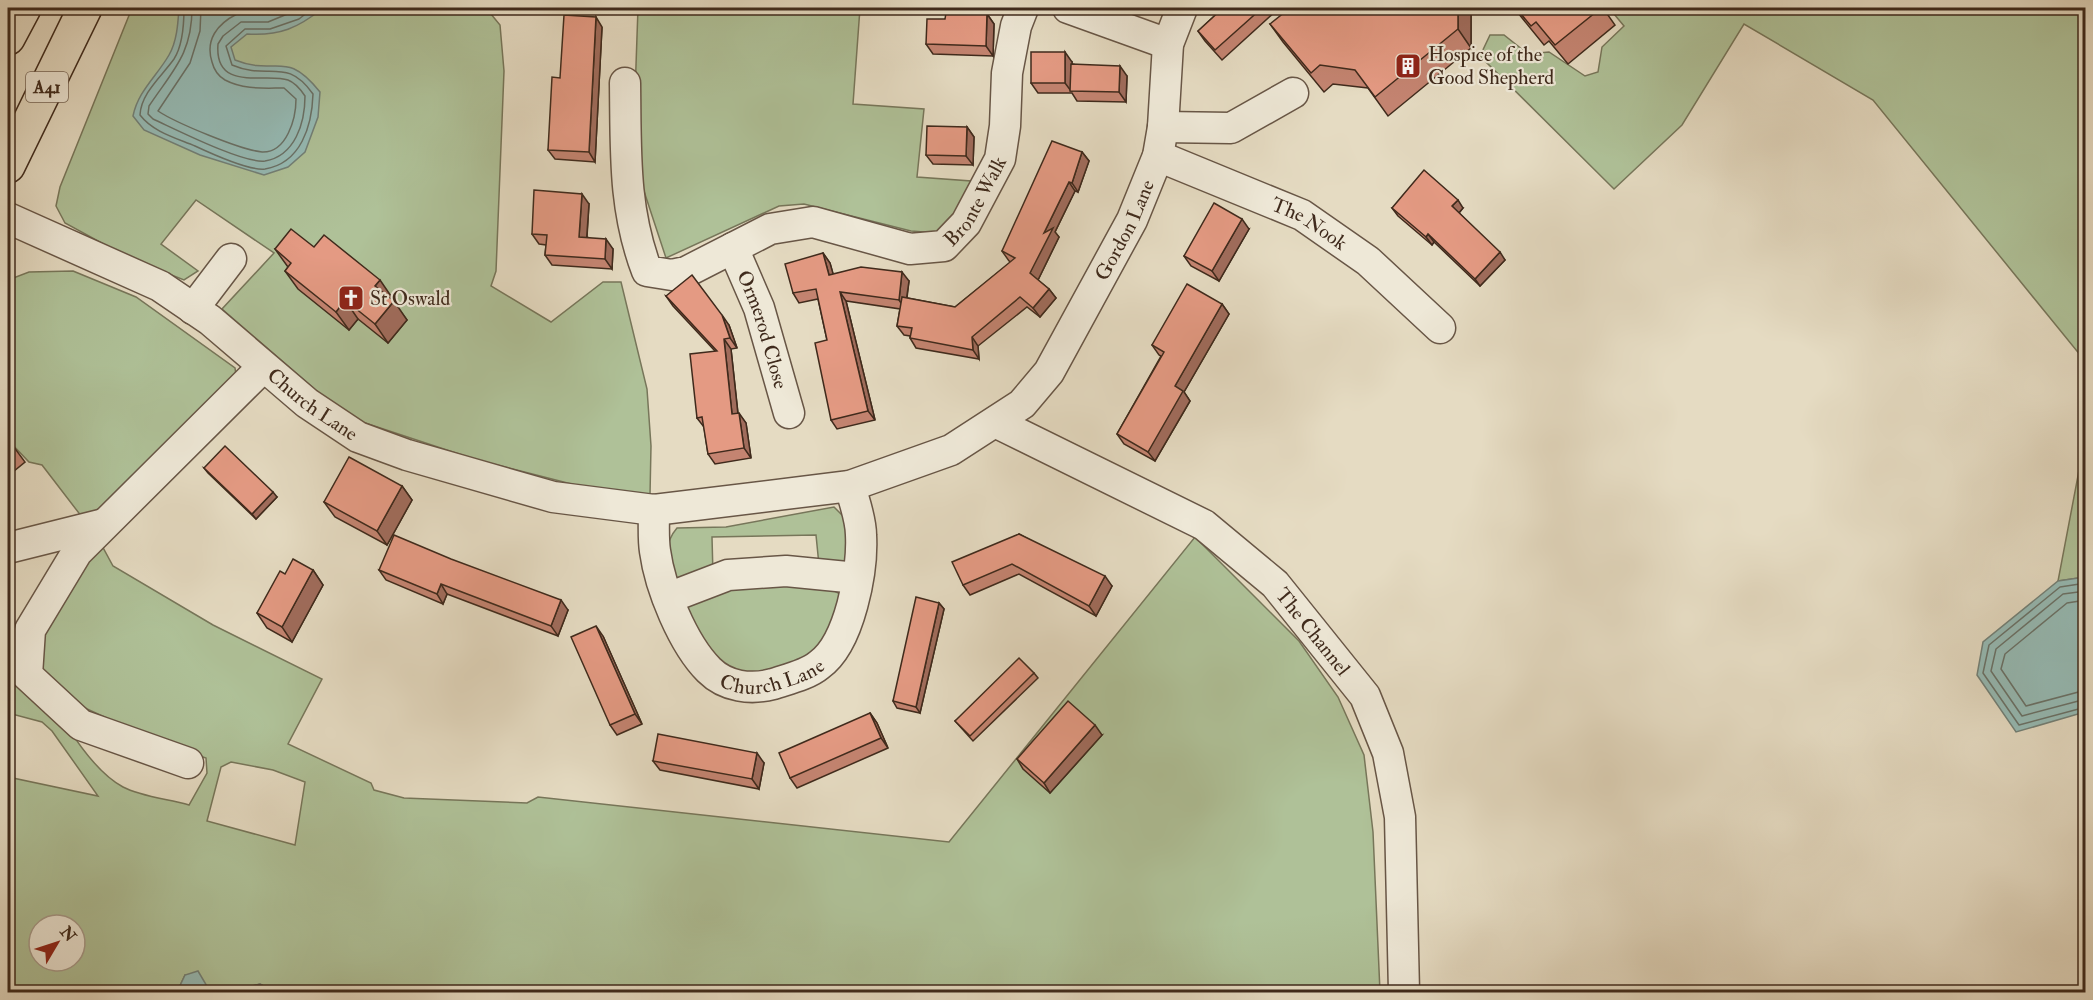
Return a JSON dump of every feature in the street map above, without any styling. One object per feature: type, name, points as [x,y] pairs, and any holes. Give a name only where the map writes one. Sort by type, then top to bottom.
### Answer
[{"type":"highway","points":[[8,38],[24,8]]},
{"type":"highway","name":"A41","points":[[8,166],[85,8]]},
{"type":"street","name":"Bronte Walk","points":[[625,83],[628,201],[638,247],[647,271],[672,275],[686,272],[770,229],[813,222],[910,249],[944,246],[966,223],[1000,159],[1005,126],[1007,73],[1016,26],[1023,8]]},
{"type":"street","name":"Gordon Lane","points":[[997,423],[1022,404],[1049,372],[1132,220],[1158,156],[1163,127],[1168,44],[1182,8]]},
{"type":"street","points":[[1083,10],[1118,28],[1168,44]]},
{"type":"street","points":[[1163,127],[1230,128],[1293,93]]},
{"type":"street","name":"The Nook","points":[[1158,156],[1302,215],[1368,261],[1440,328]]},
{"type":"street","name":"Church Lane","points":[[8,218],[160,286],[193,309],[307,403],[358,437],[407,455],[553,497],[654,510],[850,486],[951,450],[997,423]]},
{"type":"street","name":"Ormerod Close","points":[[733,248],[759,308],[789,413]]},
{"type":"street","points":[[193,309],[231,259]]},
{"type":"street","points":[[188,763],[81,725],[27,675],[30,630],[77,552],[263,367]]},
{"type":"street","name":"The Channel","points":[[997,423],[1203,525],[1275,584],[1365,696],[1388,753],[1400,817],[1404,993]]},
{"type":"street","name":"Church Lane","points":[[654,510],[655,552],[668,598],[690,645],[710,671],[736,686],[762,687],[792,678],[819,665],[837,647],[849,621],[862,534],[850,486]]},
{"type":"street","points":[[8,549],[104,524]]},
{"type":"street","points":[[668,598],[728,575],[786,571],[857,578]]},
{"type":"green space","points":[[132,8],[486,8],[500,25],[504,71],[496,271],[491,286],[551,322],[603,282],[621,282],[647,389],[651,446],[650,495],[591,489],[477,460],[347,417],[222,309],[274,253],[196,200],[161,244],[198,271],[184,280],[131,259],[65,223],[56,206],[60,187]]},
{"type":"green space","points":[[638,8],[860,8],[853,104],[924,109],[917,177],[971,181],[955,220],[937,233],[911,231],[804,204],[779,206],[666,258],[639,176],[635,94]]},
{"type":"green space","points":[[1609,8],[2085,8],[2085,361],[1873,100],[1744,24],[1682,125],[1614,189],[1480,56],[1490,35],[1504,35],[1528,54],[1549,52],[1585,76],[1598,72],[1602,47],[1624,26]]},
{"type":"green space","points":[[73,271],[136,297],[235,368],[236,375],[172,446],[85,521],[42,465],[29,462],[8,440],[8,280],[29,272]]},
{"type":"green space","points":[[2085,439],[2085,577],[2058,581]]},
{"type":"green space","points":[[834,507],[848,521],[848,559],[840,566],[819,565],[816,535],[712,537],[713,575],[670,582],[668,547],[669,540],[677,528],[726,527]]},
{"type":"green space","points":[[1195,537],[1299,641],[1338,697],[1364,755],[1373,832],[1380,992],[274,992],[260,984],[221,992],[185,975],[177,992],[8,992],[8,777],[98,796],[52,731],[42,722],[8,713],[8,648],[37,599],[19,638],[63,720],[77,741],[107,776],[130,790],[189,805],[207,773],[206,758],[157,741],[87,709],[57,692],[42,672],[40,626],[101,544],[113,566],[213,625],[322,679],[288,744],[371,783],[374,790],[404,798],[527,803],[538,797],[949,842]],"holes":[[[231,762],[273,770],[305,782],[295,845],[207,821],[221,767]]]},
{"type":"green space","points":[[820,583],[840,594],[824,652],[771,676],[729,672],[702,643],[687,606],[716,590]]},
{"type":"water","points":[[179,8],[323,8],[297,26],[269,34],[247,34],[231,47],[235,60],[261,66],[289,67],[308,79],[320,92],[318,117],[305,152],[288,167],[264,175],[200,155],[144,130],[133,116],[143,91],[172,50],[177,32]]},
{"type":"water","points":[[2085,577],[2085,712],[2016,732],[1977,675],[1983,642],[2058,581]]},
{"type":"water","points":[[198,971],[208,988],[215,992],[177,992],[185,975]]},
{"type":"water","points":[[260,984],[274,992],[228,992]]},
{"type":"building","points":[[1223,8],[1262,8],[1215,50],[1198,31]]},
{"type":"building","name":"Hospice of the Good Shepherd","points":[[1290,8],[1458,8],[1458,29],[1375,97],[1355,70],[1320,65],[1311,73],[1270,24]]},
{"type":"building","points":[[1516,8],[1601,8],[1555,45],[1536,22],[1531,26]]},
{"type":"building","points":[[946,13],[987,14],[986,46],[926,44],[927,19],[945,19]]},
{"type":"building","points":[[564,15],[596,17],[589,152],[548,150],[552,77],[560,78]]},
{"type":"building","points":[[1031,52],[1065,52],[1065,83],[1031,83]]},
{"type":"building","points":[[1071,64],[1120,66],[1119,92],[1070,91]]},
{"type":"building","points":[[927,126],[967,127],[966,156],[926,155]]},
{"type":"building","points":[[1052,141],[1082,152],[1072,183],[1069,182],[1044,233],[1053,228],[1030,273],[1049,289],[1033,308],[1020,297],[972,337],[973,350],[910,338],[912,328],[897,326],[902,297],[955,307],[1015,258],[1002,251]]},
{"type":"building","points":[[1424,170],[1458,200],[1452,206],[1500,252],[1475,279],[1428,234],[1426,237],[1392,208]]},
{"type":"building","points":[[534,190],[582,194],[579,237],[606,239],[605,259],[545,255],[547,235],[532,234]]},
{"type":"building","points":[[1214,203],[1242,219],[1212,271],[1184,256]]},
{"type":"building","name":"St Oswald","points":[[291,229],[314,247],[324,235],[380,280],[375,286],[394,301],[375,324],[345,300],[336,312],[285,271],[291,263],[275,249]]},
{"type":"building","points":[[823,253],[829,275],[861,267],[902,272],[899,300],[840,292],[868,411],[831,420],[815,343],[827,340],[816,289],[793,293],[785,264]]},
{"type":"building","points":[[692,275],[722,315],[730,338],[724,339],[732,414],[739,413],[744,448],[708,454],[702,417],[697,418],[690,354],[717,351],[666,296]]},
{"type":"building","points":[[1187,284],[1222,304],[1175,386],[1183,391],[1148,452],[1117,434],[1164,352],[1152,345]]},
{"type":"building","points":[[8,439],[14,448],[8,453]]},
{"type":"building","points":[[225,446],[273,492],[252,514],[204,468]]},
{"type":"building","points":[[349,457],[402,486],[377,531],[324,502]]},
{"type":"building","points":[[1019,534],[1105,576],[1089,606],[1012,564],[963,585],[952,562]]},
{"type":"building","points":[[394,535],[561,600],[551,626],[441,584],[437,594],[379,570]]},
{"type":"building","points":[[293,559],[313,570],[282,627],[257,613],[280,571],[285,574]]},
{"type":"building","points":[[916,597],[939,603],[916,707],[893,701]]},
{"type":"building","points":[[596,626],[635,714],[610,725],[571,637]]},
{"type":"building","points":[[1019,658],[1034,673],[970,736],[955,721]]},
{"type":"building","points":[[1068,701],[1095,725],[1044,783],[1017,759]]},
{"type":"building","points":[[870,713],[881,738],[790,778],[779,753]]},
{"type":"building","points":[[658,734],[757,753],[752,779],[653,761]]},
{"type":"place","name":"Hospice of the Good Shepherd","points":[[1408,66]]},
{"type":"place","name":"St Oswald","points":[[351,298]]}]
